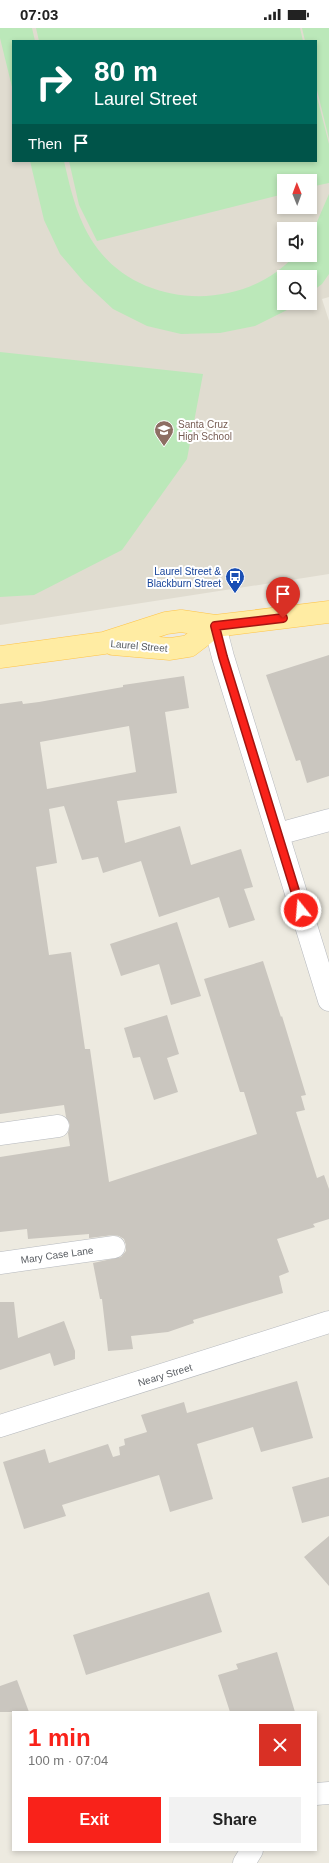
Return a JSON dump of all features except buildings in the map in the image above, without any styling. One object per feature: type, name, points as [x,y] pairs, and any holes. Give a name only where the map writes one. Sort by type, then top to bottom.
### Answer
[{"type":"main road","name":"Laurel Street","points":[[0,658],[104,643],[166,623],[181,621],[215,626],[329,612]]},
{"type":"street","points":[[215,626],[329,1000]]},
{"type":"street","points":[[278,834],[329,820]]},
{"type":"street","points":[[0,1134],[58,1126]]},
{"type":"street","name":"Mary Case Lane","points":[[0,1263],[114,1247]]},
{"type":"street","name":"Neary Street","points":[[0,1426],[329,1322]]},
{"type":"street","points":[[317,1794],[329,1793]]},
{"type":"street","points":[[244,1863],[251,1851]]},
{"type":"shaded area","name":"Santa Cruz High School","points":[[0,28],[329,28],[329,297],[322,299],[329,321],[329,574],[0,625]]},
{"type":"green space","points":[[0,28],[32,28],[35,40],[12,40],[12,87],[0,38]]},
{"type":"green space","points":[[36,28],[300,28],[303,40],[39,40]]},
{"type":"green space","points":[[302,28],[329,28],[329,139],[317,90],[317,40],[305,40]]},
{"type":"green space","points":[[317,97],[329,144],[329,183],[317,186],[317,174],[277,174],[277,196],[97,241],[79,205],[69,162],[317,162]]},
{"type":"green space","points":[[30,162],[64,162],[76,206],[90,238],[97,248],[117,268],[140,283],[167,292],[194,296],[223,294],[249,287],[277,271],[277,310],[287,310],[255,326],[220,333],[181,334],[147,326],[113,309],[84,282],[60,254],[44,220]]},
{"type":"green space","points":[[329,194],[329,274],[322,284],[317,288],[317,270],[278,270],[287,262],[317,262],[317,222]]},
{"type":"green space","points":[[0,352],[203,374],[187,459],[122,550],[34,595],[0,597]]},
{"type":"place","name":"Santa Cruz High School","points":[[164,447]]},
{"type":"place","name":"Laurel Street & Blackburn Street","points":[[235,594]]},
{"type":"route","points":[[283,618],[215,626],[223,657],[301,910]]}]
